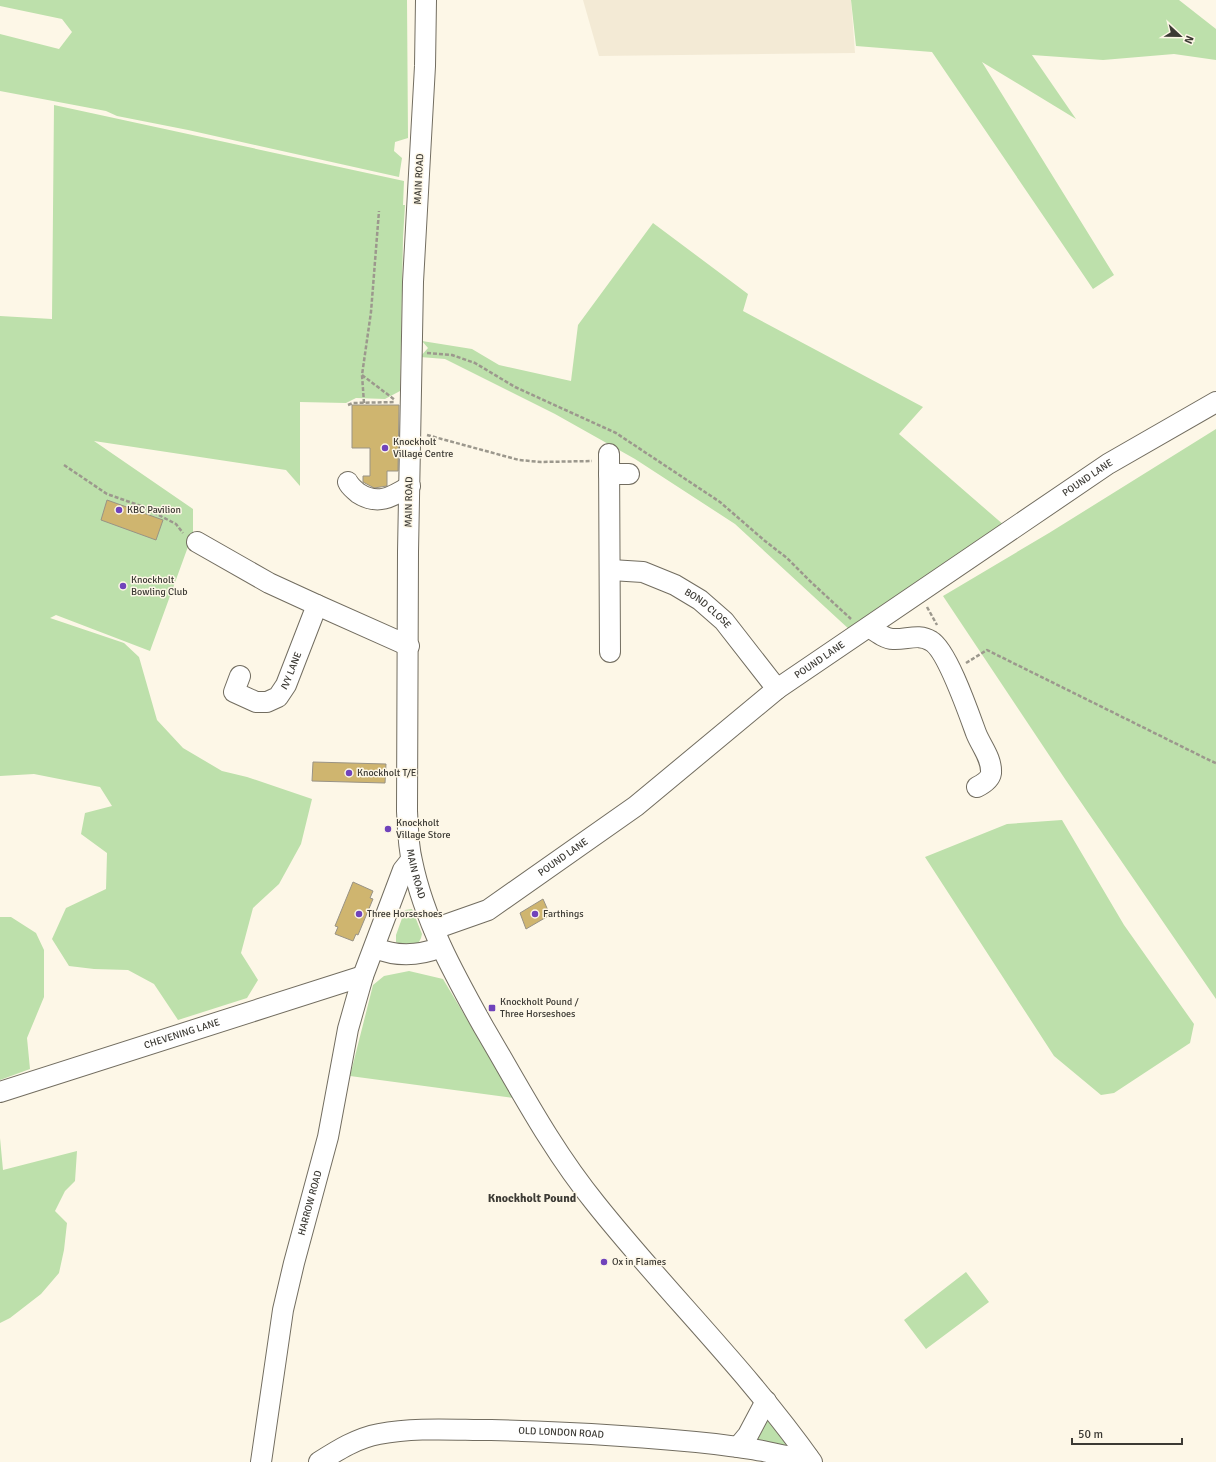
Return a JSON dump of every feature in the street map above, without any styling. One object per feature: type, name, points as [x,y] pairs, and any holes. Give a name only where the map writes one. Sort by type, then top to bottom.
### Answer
[{"type":"street","name":"MAIN ROAD","points":[[426,0],[425,66],[413,282],[407,811],[411,860],[418,885],[441,948],[518,1087],[564,1162],[594,1203],[622,1237],[766,1400],[810,1459]]},
{"type":"street","name":"POUND LANE","points":[[434,929],[488,910],[636,806],[777,688],[1108,464],[1216,402]]},
{"type":"street","points":[[607,643],[611,570],[609,463],[629,474]]},
{"type":"street","points":[[348,482],[350,487],[363,496],[371,499],[383,500],[410,486]]},
{"type":"street","points":[[197,542],[269,583],[408,646]]},
{"type":"street","name":"BOND CLOSE","points":[[611,570],[643,572],[675,584],[700,600],[724,621],[777,688]]},
{"type":"street","name":"IVY LANE","points":[[240,676],[234,692],[256,702],[267,702],[278,696],[286,685],[316,605]]},
{"type":"street","points":[[865,629],[891,639],[923,637],[933,642],[941,651],[966,703],[977,734],[991,766],[991,774],[986,782],[977,787]]},
{"type":"street","name":"HARROW ROAD","points":[[261,1462],[284,1304],[328,1137],[354,1004],[403,870],[411,860]]},
{"type":"street","points":[[375,948],[391,953],[411,955],[422,954],[441,948]]},
{"type":"street","name":"CHEVENING LANE","points":[[0,1092],[363,976]]},
{"type":"street","points":[[738,1446],[748,1435],[766,1400]]},
{"type":"street","name":"OLD LONDON ROAD","points":[[319,1462],[336,1451],[378,1434],[417,1430],[565,1432],[690,1441],[738,1446],[796,1458],[810,1459]]},
{"type":"path","points":[[364,403],[362,375],[371,312],[379,211]]},
{"type":"path","points":[[412,352],[452,355],[475,363],[515,387],[616,433],[720,502],[787,558],[850,618],[865,629]]},
{"type":"path","points":[[348,405],[353,403],[398,402],[362,375]]},
{"type":"path","points":[[411,434],[436,436],[479,450],[519,460],[541,462],[609,463]]},
{"type":"path","points":[[64,465],[107,494],[141,506],[176,524],[186,536],[197,542]]},
{"type":"path","points":[[918,593],[938,626]]},
{"type":"path","points":[[962,666],[987,650],[1216,763]]},
{"type":"shaded area","points":[[583,0],[851,0],[855,53],[599,56]]},
{"type":"green space","points":[[0,0],[407,0],[408,138],[395,142],[394,151],[402,158],[399,177],[188,130],[117,116],[106,111],[0,91],[0,34],[59,49],[72,32],[62,19],[0,6]]},
{"type":"green space","points":[[851,0],[1179,0],[1216,29],[1216,60],[1174,54],[1103,60],[1032,55],[1076,119],[982,62],[1114,275],[1093,289],[932,52],[856,46]]},
{"type":"green space","points":[[54,105],[404,181],[403,205],[405,205],[400,391],[385,399],[356,398],[346,403],[300,402],[300,486],[286,470],[94,441],[193,509],[193,533],[150,651],[56,615],[50,618],[124,643],[139,657],[157,720],[183,748],[222,771],[247,777],[312,799],[301,844],[279,884],[253,908],[241,953],[258,980],[247,998],[178,1020],[154,984],[128,970],[94,969],[69,966],[52,939],[66,908],[106,889],[107,853],[81,834],[85,813],[112,806],[100,787],[34,774],[0,776],[0,316],[52,319]]},
{"type":"green space","points":[[653,223],[748,294],[743,311],[923,407],[899,434],[1005,526],[851,631],[735,524],[635,459],[555,414],[445,359],[420,357],[428,348],[422,341],[472,349],[499,365],[571,381],[578,325]]},
{"type":"green space","points":[[1216,429],[1216,999],[1065,779],[943,596],[1049,533]]},
{"type":"green space","points":[[1062,820],[1124,925],[1194,1024],[1190,1043],[1114,1093],[1101,1095],[1054,1056],[925,857],[1007,824]]},
{"type":"green space","points":[[412,909],[422,934],[417,946],[411,947],[396,942],[396,935],[405,910]]},
{"type":"green space","points":[[0,917],[11,917],[36,933],[44,950],[44,997],[27,1038],[30,1069],[0,1080]]},
{"type":"green space","points":[[409,971],[443,979],[514,1098],[350,1076],[373,985],[384,976]]},
{"type":"green space","points":[[0,1138],[3,1170],[77,1151],[75,1181],[65,1191],[55,1211],[67,1223],[64,1250],[59,1273],[41,1294],[10,1318],[0,1323]]},
{"type":"green space","points":[[966,1272],[989,1302],[926,1349],[904,1320]]},
{"type":"green space","points":[[764,1413],[788,1443],[788,1448],[750,1441]]},
{"type":"building","name":"Knockholt Village Centre","points":[[352,405],[399,405],[398,471],[387,471],[387,486],[374,488],[363,482],[363,476],[370,476],[370,448],[352,448]]},
{"type":"building","name":"KBC Pavilion","points":[[107,500],[163,520],[156,540],[101,520]]},
{"type":"building","name":"Knockholt T/E","points":[[313,762],[386,764],[385,783],[312,781]]},
{"type":"building","points":[[353,882],[373,891],[370,898],[373,899],[358,935],[356,934],[353,941],[335,934],[338,927],[335,926]]},
{"type":"building","name":"Farthings","points":[[543,899],[550,915],[526,929],[520,913]]},
{"type":"place","name":"Knockholt Village Centre","points":[[385,448]]},
{"type":"place","name":"KBC Pavilion","points":[[119,510]]},
{"type":"place","name":"Knockholt Bowling Club","points":[[123,586]]},
{"type":"place","name":"Knockholt T/E","points":[[349,773]]},
{"type":"place","name":"Knockholt Village Store","points":[[388,829]]},
{"type":"place","name":"Three Horseshoes","points":[[359,914]]},
{"type":"place","name":"Farthings","points":[[535,914]]},
{"type":"place","name":"Knockholt Pound / Three Horseshoes","points":[[492,1008]]},
{"type":"place","name":"Ox in Flames","points":[[604,1262]]},
{"type":"district","name":"Knockholt Pound","points":[[532,1198]]}]
